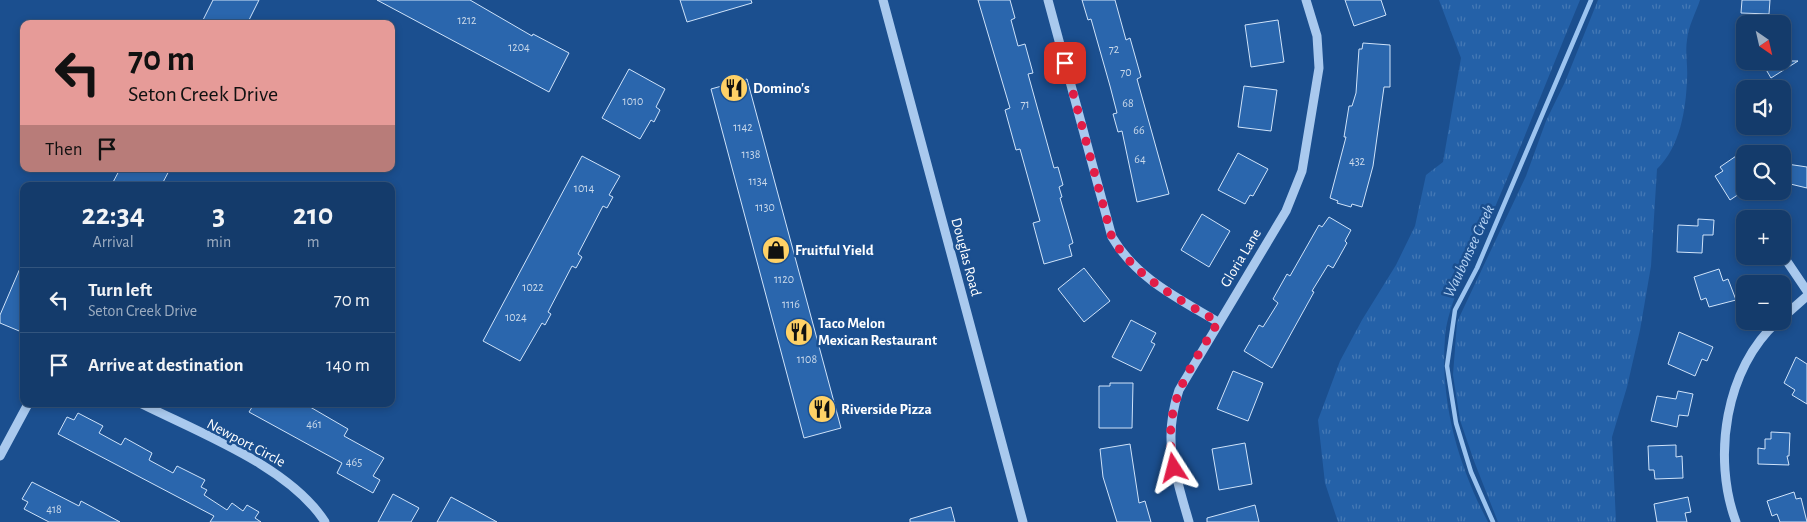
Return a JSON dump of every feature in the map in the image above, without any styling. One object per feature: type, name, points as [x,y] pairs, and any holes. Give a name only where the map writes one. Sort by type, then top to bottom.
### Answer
[{"type":"street","name":"Douglas Road","points":[[883,0],[1023,522]]},
{"type":"street","points":[[1048,0],[1112,238],[1122,253],[1152,283],[1218,322]]},
{"type":"street","name":"Gloria Lane","points":[[1189,522],[1171,454],[1171,414],[1179,390],[1286,211],[1302,171],[1318,68],[1317,36],[1306,0]]},
{"type":"street","points":[[1789,265],[1807,291]]},
{"type":"street","points":[[1791,310],[1807,296]]},
{"type":"street","points":[[1736,522],[1727,493],[1724,453],[1726,427],[1730,407],[1748,362],[1771,330]]},
{"type":"street","points":[[0,456],[26,407]]},
{"type":"street","name":"Newport Circle","points":[[148,407],[257,462],[290,483],[325,522]]},
{"type":"green space","points":[[1439,0],[1580,0],[1506,181],[1458,289],[1447,322],[1444,361],[1448,409],[1460,456],[1477,500],[1488,522],[1338,522],[1325,483],[1318,420],[1340,361],[1362,320],[1396,265],[1415,226],[1426,175],[1443,162],[1461,58]]},
{"type":"green space","points":[[1598,0],[1700,0],[1688,35],[1686,91],[1680,127],[1671,150],[1657,169],[1651,266],[1640,330],[1627,387],[1612,437],[1616,522],[1498,522],[1460,420],[1453,375],[1457,322],[1526,176],[1546,121],[1565,82]]},
{"type":"building","points":[[213,0],[259,0],[249,20],[203,20]]},
{"type":"building","points":[[377,0],[470,0],[532,36],[533,34],[569,53],[549,92]]},
{"type":"building","points":[[680,0],[751,0],[752,3],[687,22]]},
{"type":"building","points":[[978,0],[1010,0],[1015,18],[1011,20],[1018,46],[1025,44],[1033,73],[1028,74],[1054,168],[1058,167],[1063,185],[1059,187],[1062,197],[1060,198],[1073,243],[1069,245],[1072,256],[1044,264],[1033,223],[1040,221],[1020,149],[1016,150],[1005,110],[1010,108]]},
{"type":"building","points":[[1082,0],[1115,0],[1126,40],[1130,38],[1141,77],[1137,79],[1169,194],[1137,202],[1122,131],[1118,132],[1113,114],[1117,113],[1110,86],[1091,19],[1088,20]]},
{"type":"building","points":[[1345,0],[1381,0],[1386,15],[1354,26]]},
{"type":"building","points":[[1742,0],[1770,0],[1769,14],[1741,13]]},
{"type":"building","points":[[1278,20],[1284,62],[1251,67],[1245,25]]},
{"type":"building","points":[[1363,43],[1390,45],[1390,87],[1384,87],[1373,166],[1362,207],[1352,204],[1351,207],[1337,203],[1338,201],[1330,198],[1346,137],[1344,137],[1349,106],[1352,106],[1356,93],[1359,49],[1362,49]]},
{"type":"building","points":[[629,69],[665,89],[656,107],[660,110],[654,122],[651,120],[640,139],[602,118]]},
{"type":"building","points":[[1766,70],[1784,70],[1771,78]]},
{"type":"building","points":[[747,79],[841,428],[804,438],[711,89]]},
{"type":"building","points":[[1244,86],[1277,90],[1271,131],[1238,127]]},
{"type":"building","points":[[1238,153],[1268,169],[1253,196],[1250,195],[1245,204],[1218,190]]},
{"type":"building","points":[[582,156],[620,176],[609,195],[613,197],[607,208],[603,206],[578,254],[582,257],[576,268],[572,266],[548,312],[551,314],[545,325],[542,323],[520,361],[483,341]]},
{"type":"building","points":[[1736,156],[1736,196],[1730,200],[1715,176],[1723,171],[1720,167]]},
{"type":"building","points":[[1791,165],[1807,167],[1807,188],[1791,184]]},
{"type":"building","points":[[118,172],[168,172],[163,182],[113,182]]},
{"type":"building","points":[[1202,214],[1230,231],[1209,267],[1181,250]]},
{"type":"building","points":[[1329,217],[1351,230],[1345,241],[1347,243],[1333,268],[1328,265],[1312,291],[1314,292],[1272,368],[1244,351],[1259,325],[1263,327],[1278,303],[1273,299],[1287,274],[1290,276],[1319,225],[1322,227]]},
{"type":"building","points":[[1698,219],[1714,220],[1713,235],[1703,235],[1702,253],[1677,252],[1678,225],[1698,226]]},
{"type":"building","points":[[20,268],[20,331],[0,323],[0,315]]},
{"type":"building","points":[[1084,268],[1110,301],[1084,322],[1058,289]]},
{"type":"building","points":[[1719,269],[1723,281],[1728,279],[1736,300],[1709,307],[1706,298],[1701,300],[1694,277]]},
{"type":"building","points":[[1131,320],[1156,333],[1151,342],[1155,344],[1141,371],[1112,357]]},
{"type":"building","points":[[1679,332],[1713,347],[1707,361],[1702,359],[1695,376],[1668,364]]},
{"type":"building","points":[[1796,357],[1807,364],[1807,404],[1792,395],[1795,390],[1784,383]]},
{"type":"building","points":[[1233,371],[1263,383],[1248,421],[1217,409]]},
{"type":"building","points":[[1110,383],[1133,383],[1132,428],[1099,428],[1099,386],[1110,386]]},
{"type":"building","points":[[1678,391],[1693,394],[1688,416],[1679,415],[1677,427],[1651,421],[1657,396],[1676,399]]},
{"type":"building","points":[[252,407],[310,407],[348,429],[344,436],[384,458],[373,476],[380,480],[373,493],[337,473],[342,463],[249,412]]},
{"type":"building","points":[[78,413],[103,426],[99,433],[121,445],[125,438],[152,453],[149,460],[173,473],[177,466],[205,480],[201,487],[207,490],[204,495],[227,510],[232,503],[243,511],[247,505],[259,512],[255,518],[261,522],[210,522],[214,516],[58,434],[67,417],[74,420]]},
{"type":"building","points":[[1771,432],[1790,433],[1789,456],[1787,456],[1789,465],[1758,464],[1758,448],[1765,449],[1765,439],[1771,439]]},
{"type":"building","points":[[1245,443],[1252,484],[1219,490],[1212,449]]},
{"type":"building","points":[[1130,444],[1139,503],[1145,501],[1151,522],[1117,522],[1103,477],[1100,449]]},
{"type":"building","points":[[1676,445],[1676,457],[1682,456],[1683,478],[1655,479],[1654,470],[1649,470],[1648,446]]},
{"type":"building","points":[[32,482],[79,506],[81,501],[120,522],[49,522],[24,509],[28,502],[22,499]]},
{"type":"building","points":[[1794,492],[1796,499],[1801,498],[1807,522],[1780,522],[1777,514],[1772,516],[1767,501]]},
{"type":"building","points":[[393,494],[419,508],[411,522],[378,522]]},
{"type":"building","points":[[451,497],[468,506],[497,522],[437,522]]},
{"type":"building","points":[[1688,497],[1691,512],[1685,513],[1687,522],[1657,522],[1654,504]]},
{"type":"building","points":[[1255,505],[1259,522],[1207,522],[1207,518]]},
{"type":"building","points":[[951,507],[955,522],[910,522],[910,519]]},
{"type":"waterway","name":"Waubonsee Creek","points":[[1493,522],[1471,472],[1456,423],[1447,366],[1455,310],[1477,268],[1591,0]]},
{"type":"place","name":"Domino's","points":[[734,88]]},
{"type":"place","name":"Fruitful Yield","points":[[776,250]]},
{"type":"place","name":"Taco Melon Mexican Restaurant","points":[[799,332]]},
{"type":"place","name":"Riverside Pizza","points":[[822,409]]},
{"type":"route","points":[[1065,63],[1112,238],[1134,267],[1152,283],[1218,322],[1179,390],[1171,414],[1171,454],[1174,468]]}]
